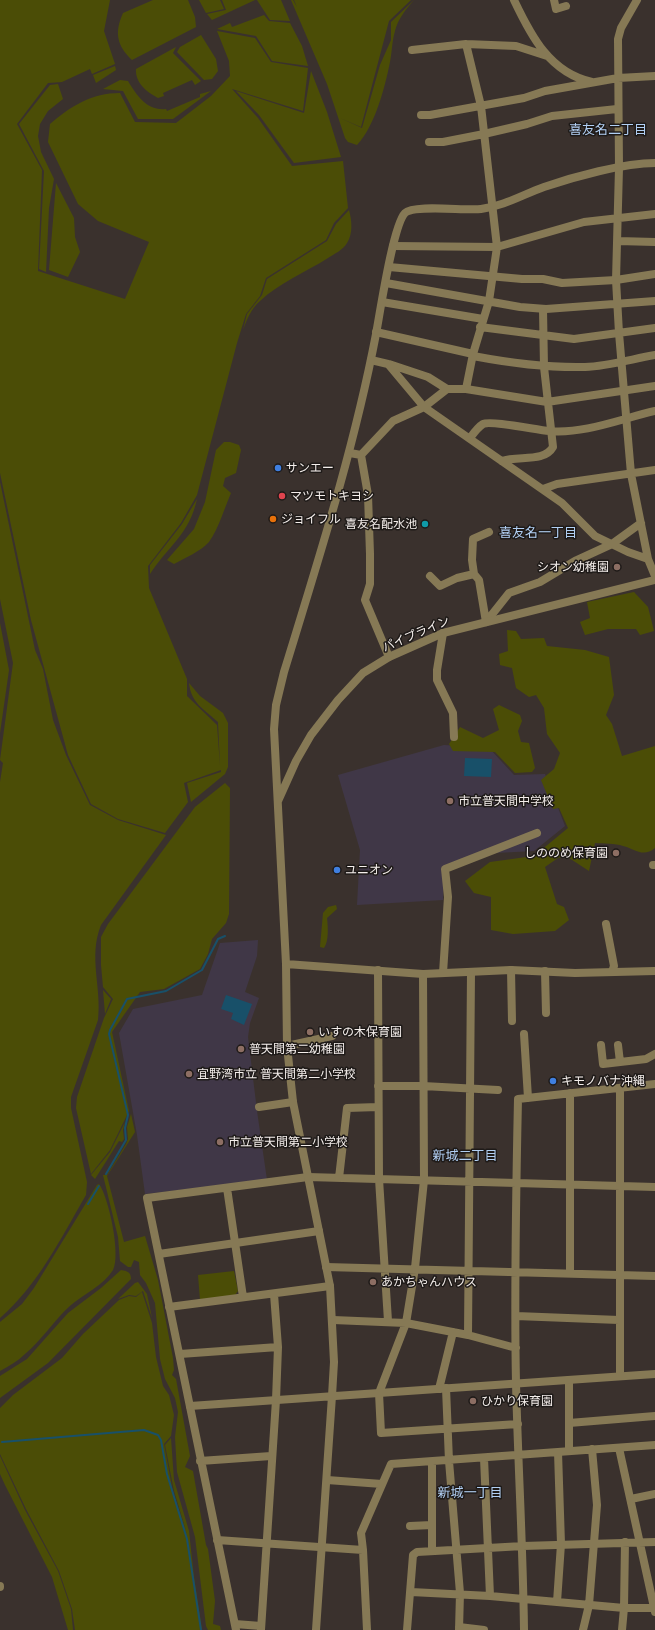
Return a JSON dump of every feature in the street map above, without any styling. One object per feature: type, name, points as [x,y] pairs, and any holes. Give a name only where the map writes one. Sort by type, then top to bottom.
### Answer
[{"type":"street","points":[[514,0],[528,29],[548,57],[562,70],[583,80],[597,82]]},
{"type":"street","points":[[554,0],[556,9],[566,6]]},
{"type":"street","points":[[637,0],[621,28],[618,40],[620,168],[616,280],[631,474],[648,559],[655,576]]},
{"type":"street","points":[[412,50],[466,44],[516,46],[548,57]]},
{"type":"street","points":[[466,44],[481,106],[497,247],[489,301],[473,355],[466,389]]},
{"type":"street","points":[[421,115],[430,115],[524,98],[545,91],[618,78],[655,76]]},
{"type":"street","points":[[429,142],[443,142],[484,134],[527,124],[552,116],[618,109]]},
{"type":"street","points":[[316,1630],[334,1362],[330,1286],[293,1102],[287,1046],[286,964],[274,729],[276,705],[284,672],[350,453],[371,360],[393,246],[399,222],[405,213],[410,210],[478,210],[492,208],[558,182],[655,162]]},
{"type":"street","points":[[393,246],[497,247],[584,222],[655,214]]},
{"type":"street","points":[[618,241],[655,242]]},
{"type":"street","points":[[389,267],[543,279],[562,283],[616,280],[655,274]]},
{"type":"street","points":[[386,283],[520,307],[543,309],[655,301]]},
{"type":"street","points":[[382,302],[542,336],[574,339],[655,328]]},
{"type":"street","points":[[502,461],[512,457],[542,457],[550,452],[553,447],[544,367],[542,336],[543,309]]},
{"type":"street","points":[[376,332],[504,362],[544,367],[587,367],[655,355]]},
{"type":"street","points":[[371,360],[428,377],[447,388],[466,389],[547,402],[655,386]]},
{"type":"street","points":[[388,364],[424,407],[562,503],[595,536],[648,559]]},
{"type":"street","points":[[389,657],[365,600],[370,584],[370,554],[368,495],[361,456],[367,447],[393,420],[424,407],[447,388]]},
{"type":"street","points":[[470,438],[483,424],[492,422],[517,428],[566,432],[588,429],[655,411]]},
{"type":"street","points":[[350,453],[361,456]]},
{"type":"street","points":[[543,489],[557,484],[655,470]]},
{"type":"street","points":[[486,622],[509,593],[540,582],[575,561],[612,544],[641,523]]},
{"type":"street","points":[[486,622],[479,580],[474,574],[472,560],[473,539],[489,532]]},
{"type":"street","points":[[430,576],[440,586],[457,578],[474,574]]},
{"type":"street","name":"パイプライン","points":[[277,803],[296,761],[311,735],[338,700],[363,673],[389,657],[443,633],[655,580]]},
{"type":"street","points":[[443,633],[436,670],[437,680],[453,713],[454,737]]},
{"type":"street","points":[[443,974],[448,897],[445,869],[536,833]]},
{"type":"street","points":[[606,924],[614,966],[612,972]]},
{"type":"street","points":[[286,964],[423,974],[511,970],[612,972],[655,971]]},
{"type":"street","points":[[378,970],[379,1179],[388,1321]]},
{"type":"street","points":[[511,970],[512,1022]]},
{"type":"street","points":[[545,971],[546,1013]]},
{"type":"street","points":[[468,1335],[468,1181],[471,972]]},
{"type":"street","points":[[423,974],[424,1180],[415,1268],[406,1323],[379,1393],[381,1433],[518,1424]]},
{"type":"street","points":[[524,1034],[528,1098]]},
{"type":"street","points":[[287,1046],[332,1036]]},
{"type":"street","points":[[601,1045],[603,1064],[646,1059],[655,1054]]},
{"type":"street","points":[[618,1045],[620,1062]]},
{"type":"street","points":[[524,1630],[523,1546],[516,1383],[516,1182],[518,1099],[655,1084]]},
{"type":"street","points":[[378,1086],[423,1086],[498,1090]]},
{"type":"street","points":[[620,1088],[620,1376]]},
{"type":"street","points":[[570,1093],[568,1184],[570,1274]]},
{"type":"street","points":[[259,1107],[293,1102]]},
{"type":"street","points":[[339,1178],[347,1108],[378,1107]]},
{"type":"street","points":[[274,1294],[278,1347],[276,1400],[271,1456],[261,1628],[235,1627],[200,1461],[180,1354],[168,1307],[148,1198],[308,1178],[516,1182],[655,1187]]},
{"type":"street","points":[[227,1188],[243,1297]]},
{"type":"street","points":[[159,1254],[319,1231]]},
{"type":"street","points":[[326,1267],[415,1268],[655,1276]]},
{"type":"street","points":[[168,1307],[330,1286]]},
{"type":"street","points":[[516,1316],[619,1320]]},
{"type":"street","points":[[332,1320],[388,1321],[406,1323],[468,1335],[516,1348]]},
{"type":"street","points":[[453,1332],[443,1389],[448,1428],[449,1461],[460,1593],[459,1629],[484,1630]]},
{"type":"street","points":[[180,1354],[278,1347]]},
{"type":"street","points":[[190,1406],[655,1374]]},
{"type":"street","points":[[569,1380],[569,1451]]},
{"type":"street","points":[[569,1423],[655,1416]]},
{"type":"street","points":[[367,1630],[361,1533],[392,1464],[520,1456],[655,1445]]},
{"type":"street","points":[[411,1592],[460,1593],[624,1608],[655,1609],[619,1448]]},
{"type":"street","points":[[583,1630],[588,1605],[597,1505],[592,1449]]},
{"type":"street","points":[[557,1602],[561,1544],[558,1452]]},
{"type":"street","points":[[200,1461],[271,1456]]},
{"type":"street","points":[[484,1458],[490,1596]]},
{"type":"street","points":[[432,1462],[432,1551]]},
{"type":"street","points":[[327,1480],[382,1484]]},
{"type":"street","points":[[631,1498],[655,1494]]},
{"type":"street","points":[[410,1526],[432,1525]]},
{"type":"street","points":[[217,1540],[363,1550]]},
{"type":"street","points":[[622,1630],[624,1608],[625,1542]]},
{"type":"street","points":[[407,1630],[414,1554],[417,1552],[561,1544],[655,1542]]},
{"type":"shaded area","points":[[0,0],[110,0],[104,31],[115,64],[92,74],[90,69],[62,82],[48,83],[17,124],[42,170],[38,271],[125,299],[149,242],[98,221],[78,204],[48,142],[50,124],[74,106],[91,98],[100,95],[120,93],[135,122],[176,123],[211,96],[230,76],[229,61],[217,31],[255,38],[271,62],[308,68],[303,111],[232,89],[258,118],[292,166],[343,161],[348,208],[334,223],[326,240],[266,278],[260,296],[246,314],[197,495],[181,523],[148,566],[149,588],[187,679],[187,696],[217,725],[220,766],[218,722],[195,701],[190,690],[189,683],[200,696],[223,713],[228,723],[228,767],[225,774],[191,802],[187,783],[221,772],[221,770],[184,783],[188,802],[165,833],[118,819],[91,804],[68,755],[31,620],[0,473]]},
{"type":"shaded area","points":[[153,0],[188,0],[195,17],[196,27],[132,60],[123,50],[118,39],[118,27],[120,20],[123,13]]},
{"type":"shaded area","points":[[199,0],[220,0],[224,9],[206,13]]},
{"type":"shaded area","points":[[222,0],[255,0],[212,20],[207,14],[226,10]]},
{"type":"shaded area","points":[[257,0],[281,0],[290,21],[270,20]]},
{"type":"shaded area","points":[[291,0],[293,0],[297,7],[294,0],[411,0],[389,21],[361,127],[340,118],[362,128],[380,65],[391,40],[391,22],[414,0],[403,14],[396,27],[391,58],[382,94],[369,128],[357,145],[348,142],[345,138],[327,84]]},
{"type":"shaded area","points":[[264,15],[269,21],[290,23],[302,46],[308,66],[272,61],[256,36],[217,29],[230,23],[232,27]]},
{"type":"shaded area","points":[[201,35],[216,59],[218,71],[212,79],[204,80],[177,52],[180,47]]},
{"type":"shaded area","points":[[176,47],[173,53],[201,81],[195,85],[192,80],[163,93],[164,96],[158,98],[142,86],[137,79],[136,69]]},
{"type":"shaded area","points":[[115,66],[116,70],[96,83],[93,75]]},
{"type":"shaded area","points":[[311,71],[327,112],[341,157],[294,163],[259,115],[236,91],[304,113]]},
{"type":"shaded area","points":[[120,80],[128,81],[139,97],[148,105],[153,108],[166,109],[167,111],[200,97],[200,94],[211,91],[173,119],[138,119],[123,91],[103,89]]},
{"type":"shaded area","points":[[58,84],[63,99],[48,111],[40,124],[38,136],[41,152],[54,179],[49,208],[46,272],[39,269],[44,171],[19,124],[50,85]]},
{"type":"shaded area","points":[[56,183],[74,218],[75,237],[80,252],[68,277],[49,270]]},
{"type":"shaded area","points":[[349,210],[351,232],[349,239],[341,250],[284,283],[267,295],[252,311],[243,330],[247,314],[262,295],[267,279],[327,241],[336,224]]},
{"type":"shaded area","points":[[224,442],[239,445],[241,450],[236,473],[225,478],[223,486],[231,493],[216,531],[206,545],[174,564],[167,560],[194,529],[205,502],[216,450]]},
{"type":"shaded area","points":[[0,482],[35,650],[43,669],[53,720],[66,755],[90,805],[118,820],[166,835],[101,925],[97,937],[95,960],[99,1008],[98,1020],[71,1097],[71,1108],[87,1182],[86,1195],[58,1244],[37,1276],[14,1305],[0,1318],[0,782],[3,763],[0,760],[13,663],[0,599]]},
{"type":"shaded area","points":[[197,499],[189,522],[177,540],[150,574],[150,565],[182,524]]},
{"type":"shaded area","points":[[634,592],[648,607],[654,631],[640,635],[636,629],[608,629],[585,635],[580,622],[590,618],[587,602]]},
{"type":"shaded area","points":[[0,623],[9,670],[0,733]]},
{"type":"shaded area","points":[[507,630],[516,631],[521,639],[544,638],[547,646],[585,650],[609,657],[614,695],[606,715],[612,724],[622,756],[655,746],[655,848],[651,851],[643,853],[620,845],[595,843],[589,871],[566,856],[558,858],[545,867],[557,904],[564,907],[569,920],[555,931],[513,934],[491,930],[491,897],[474,893],[465,881],[490,862],[534,856],[568,828],[559,808],[553,809],[541,780],[554,769],[560,753],[547,734],[544,708],[536,695],[529,697],[516,688],[512,668],[500,665],[499,654],[508,651]]},
{"type":"shaded area","points":[[499,705],[520,715],[522,721],[518,731],[521,742],[529,743],[535,768],[532,772],[515,773],[495,752],[453,751],[449,744],[460,727],[483,738],[499,730],[493,709]]},
{"type":"shaded area","name":"市立普天間中学校","points":[[444,745],[489,748],[514,775],[545,774],[565,826],[534,851],[496,853],[444,866],[443,900],[357,905],[360,850],[338,775]]},
{"type":"shaded area","points":[[225,783],[230,788],[229,914],[226,923],[212,939],[208,954],[200,969],[164,989],[140,992],[112,1032],[129,1111],[110,1150],[91,1174],[76,1108],[77,1097],[104,1018],[113,999],[103,987],[101,937],[108,924],[195,807]]},
{"type":"shaded area","points":[[336,905],[337,909],[327,918],[328,934],[326,945],[324,948],[320,947],[323,913],[328,907]]},
{"type":"shaded area","name":"宜野湾市立 普天間第二小学校","points":[[258,940],[257,956],[245,992],[259,998],[250,1023],[248,1037],[267,1180],[145,1194],[137,1135],[119,1033],[133,1009],[202,995],[220,943]]},
{"type":"shaded area","points":[[103,990],[111,999],[105,1014]]},
{"type":"shaded area","points":[[131,1114],[135,1132],[107,1176],[124,1242],[145,1236],[158,1280],[173,1358],[174,1370],[172,1375],[176,1379],[190,1456],[185,1467],[193,1471],[206,1545],[208,1549],[215,1601],[213,1624],[220,1626],[221,1630],[208,1630],[206,1626],[195,1537],[177,1472],[175,1437],[178,1412],[175,1398],[165,1379],[160,1359],[155,1303],[146,1283],[140,1275],[139,1262],[134,1260],[131,1267],[128,1267],[120,1261],[118,1237],[103,1175],[107,1175],[126,1144],[128,1139],[127,1127]]},
{"type":"shaded area","points":[[125,1122],[123,1130],[124,1139],[122,1142],[119,1141],[95,1179],[91,1175],[110,1152]]},
{"type":"shaded area","points":[[99,1184],[107,1201],[113,1227],[116,1252],[113,1270],[99,1285],[71,1305],[37,1343],[22,1357],[0,1371],[0,1322],[22,1304],[34,1288]]},
{"type":"shaded area","points":[[121,1270],[128,1272],[131,1279],[48,1363],[0,1398],[0,1376],[27,1359],[68,1313],[101,1288]]},
{"type":"shaded area","points":[[234,1271],[238,1291],[235,1295],[200,1300],[198,1275]]},
{"type":"shaded area","points":[[138,1282],[147,1294],[152,1318],[143,1291],[136,1296],[129,1295],[118,1299]]},
{"type":"shaded area","points":[[142,1292],[152,1323],[156,1357],[163,1386],[169,1395],[174,1415],[171,1436],[164,1444],[173,1492],[187,1534],[174,1491],[165,1445],[171,1438],[174,1480],[189,1531],[202,1630],[75,1630],[72,1609],[59,1571],[26,1509],[0,1454],[0,1408],[13,1395],[62,1358],[83,1334],[119,1300],[129,1296],[136,1297]]},
{"type":"shaded area","points":[[0,1456],[25,1510],[58,1571],[71,1609],[73,1630],[68,1630],[52,1577],[0,1474]]},
{"type":"water","points":[[465,758],[492,759],[491,777],[464,776]]},
{"type":"water","points":[[226,995],[252,1004],[244,1025],[231,1019],[233,1013],[221,1009]]},
{"type":"waterway","points":[[106,1174],[126,1140],[125,1128],[128,1115],[109,1034],[110,1030],[127,999],[166,991],[202,970],[218,939],[225,936]]},
{"type":"waterway","points":[[88,1204],[99,1186]]},
{"type":"waterway","points":[[2,1442],[144,1430],[158,1435],[161,1440],[167,1474],[187,1539],[201,1630]]},
{"type":"place","name":"サンエー","points":[[278,468]]},
{"type":"place","name":"マツモトキヨシ","points":[[282,496]]},
{"type":"place","name":"ジョイフル","points":[[273,519]]},
{"type":"place","name":"喜友名配水池","points":[[425,524]]},
{"type":"place","name":"シオン幼稚園","points":[[617,567]]},
{"type":"place","name":"市立普天間中学校","points":[[450,801]]},
{"type":"place","name":"しののめ保育園","points":[[616,853]]},
{"type":"place","name":"ユニオン","points":[[337,870]]},
{"type":"place","name":"いすの木保育園","points":[[310,1032]]},
{"type":"place","name":"普天間第二幼稚園","points":[[241,1049]]},
{"type":"place","name":"宜野湾市立 普天間第二小学校","points":[[189,1074]]},
{"type":"place","name":"キモノバナ沖縄","points":[[553,1081]]},
{"type":"place","name":"市立普天間第二小学校","points":[[220,1142]]},
{"type":"place","name":"あかちゃんハウス","points":[[373,1282]]},
{"type":"place","name":"ひかり保育園","points":[[473,1401]]},
{"type":"district","name":"喜友名二丁目","points":[[608,130]]},
{"type":"district","name":"喜友名一丁目","points":[[538,533]]},
{"type":"district","name":"新城二丁目","points":[[465,1156]]},
{"type":"district","name":"新城一丁目","points":[[470,1493]]}]
